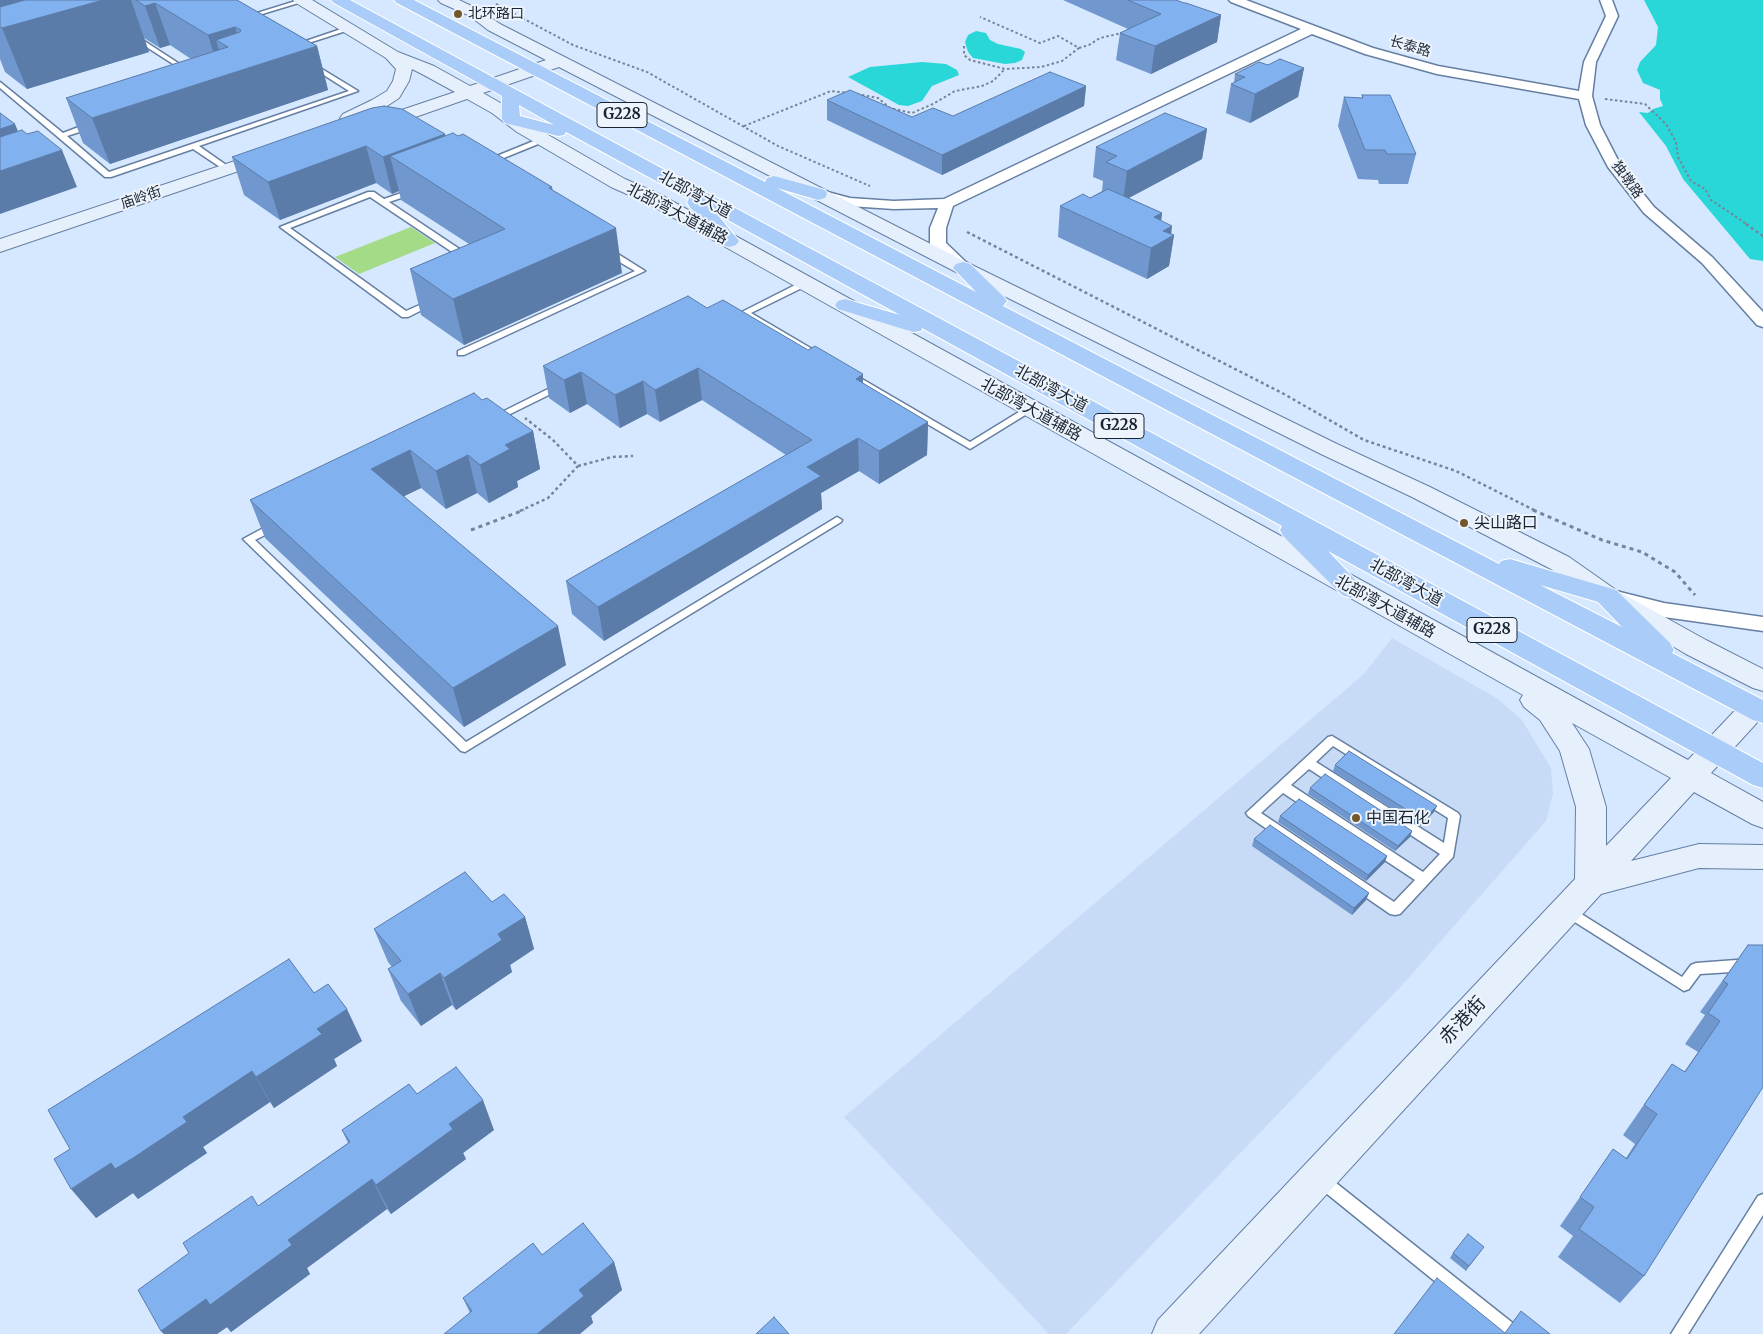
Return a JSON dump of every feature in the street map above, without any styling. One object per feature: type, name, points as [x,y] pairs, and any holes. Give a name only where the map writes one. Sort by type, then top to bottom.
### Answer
[{"type":"highway","points":[[328,0],[343,27]]},
{"type":"highway","name":"北部湾大道","points":[[339,0],[1763,777]]},
{"type":"highway","name":"G228","points":[[402,0],[1677,668],[1761,700]]},
{"type":"highway","points":[[510,94],[511,119],[595,140]]},
{"type":"highway","points":[[726,170],[818,194]]},
{"type":"highway","points":[[685,189],[729,241]]},
{"type":"highway","points":[[962,268],[1019,323]]},
{"type":"highway","points":[[845,305],[969,344]]},
{"type":"highway","points":[[1270,508],[1351,588]]},
{"type":"highway","points":[[1448,548],[1606,596],[1677,668]]},
{"type":"main road","name":"北部湾大道辅路","points":[[302,0],[343,27],[392,55],[428,70],[498,109],[544,140],[618,183],[654,198],[1690,778],[1763,816]]},
{"type":"main road","points":[[446,0],[475,13],[494,27],[962,268],[1329,449],[1421,492],[1560,563],[1606,596],[1696,647],[1761,700]]},
{"type":"main road","points":[[343,126],[451,83],[543,52]]},
{"type":"main road","points":[[343,126],[393,94],[401,81],[404,69],[392,55]]},
{"type":"main road","points":[[365,128],[560,61]]},
{"type":"main road","points":[[343,126],[365,128],[427,112],[470,113],[511,119]]},
{"type":"main road","name":"庙岭街","points":[[0,246],[283,150]]},
{"type":"main road","points":[[1506,675],[1550,713],[1574,749],[1592,807],[1592,884],[1699,856],[1763,857]]},
{"type":"main road","name":"赤港街","points":[[1172,1334],[1761,700]]},
{"type":"street","name":"长泰路","points":[[1235,0],[1369,51],[1437,70],[1584,96]]},
{"type":"street","name":"独墩路","points":[[1606,0],[1612,16],[1590,62],[1584,96],[1593,125],[1615,167],[1644,203],[1707,260],[1763,322]]},
{"type":"street","points":[[818,194],[849,202],[876,204],[946,203],[1310,30]]},
{"type":"street","points":[[946,203],[938,228],[938,244],[962,268]]},
{"type":"street","points":[[1606,596],[1664,610],[1763,624]]},
{"type":"lane","points":[[245,25],[238,20],[302,0]]},
{"type":"lane","points":[[292,53],[285,48],[343,27]]},
{"type":"lane","points":[[130,34],[195,76]]},
{"type":"lane","points":[[0,84],[108,176],[355,91],[300,58]]},
{"type":"lane","points":[[61,136],[98,123]]},
{"type":"lane","points":[[480,165],[544,140]]},
{"type":"lane","points":[[194,146],[226,169]]},
{"type":"lane","points":[[383,202],[418,189]]},
{"type":"lane","points":[[441,299],[405,314],[284,227],[371,194],[478,265]]},
{"type":"lane","points":[[461,353],[640,271],[600,246]]},
{"type":"lane","points":[[721,325],[805,283]]},
{"type":"lane","points":[[745,313],[828,362]]},
{"type":"lane","points":[[845,372],[970,446],[1030,409]]},
{"type":"lane","points":[[486,422],[574,379]]},
{"type":"lane","points":[[283,522],[248,539],[465,748],[837,520]]},
{"type":"lane","points":[[1332,740],[1454,816],[1449,853],[1396,910],[1252,813],[1308,762],[1332,740]]},
{"type":"lane","points":[[1308,762],[1449,853]]},
{"type":"lane","points":[[1282,786],[1424,879]]},
{"type":"lane","points":[[1567,910],[1684,984],[1696,969],[1763,964]]},
{"type":"lane","points":[[1318,1177],[1513,1334]]},
{"type":"lane","points":[[1679,1334],[1763,1201]]},
{"type":"path","points":[[488,0],[573,45],[647,72],[778,146],[841,172],[876,189]]},
{"type":"path","points":[[980,17],[1040,43],[1058,36],[1072,42],[1079,48]]},
{"type":"path","points":[[964,46],[964,55],[970,60],[1005,68],[1041,67],[1062,61],[1079,48],[1089,45],[1100,38],[1125,32]]},
{"type":"path","points":[[744,126],[831,91],[871,96],[878,98],[890,108],[912,113],[933,104],[955,91],[982,86],[993,81],[1005,68]]},
{"type":"path","points":[[1584,96],[1644,104],[1666,124],[1676,142],[1678,157],[1691,181],[1705,189],[1711,200],[1763,236]]},
{"type":"path","points":[[966,232],[1284,394],[1364,440],[1456,471],[1514,501],[1602,540],[1642,552],[1675,572],[1696,597]]},
{"type":"path","points":[[513,409],[553,440],[578,466]]},
{"type":"path","points":[[471,530],[496,518],[531,507],[548,498],[578,466],[612,457],[633,456]]},
{"type":"shaded area","points":[[1644,0],[1763,0],[1763,261],[1750,259],[1683,179],[1666,146],[1639,112],[1648,113],[1653,109],[1663,106],[1660,99],[1660,90],[1643,83],[1637,70],[1640,62],[1656,45],[1658,27]]},
{"type":"shaded area","points":[[976,31],[986,33],[990,40],[998,44],[1021,49],[1025,52],[1022,60],[1005,64],[973,58],[968,52],[965,42],[968,35]]},
{"type":"shaded area","points":[[922,62],[946,64],[957,70],[959,75],[932,86],[922,101],[908,106],[899,105],[848,77],[870,67]]},
{"type":"shaded area","points":[[411,227],[435,243],[359,274],[335,257]]},
{"type":"shaded area","points":[[1392,638],[1498,699],[1522,720],[1551,768],[1553,794],[1546,821],[1405,982],[1066,1334],[1049,1334],[844,1117],[1364,674]]},
{"type":"building","points":[[25,0],[103,0],[0,27],[0,7]]},
{"type":"building","points":[[136,0],[237,0],[317,46],[92,118],[66,98],[228,47],[216,40],[241,30],[235,27],[208,35],[155,3],[145,6]]},
{"type":"building","points":[[1128,0],[1176,0],[1221,15],[1155,46],[1120,33],[1161,14]]},
{"type":"building","points":[[1280,59],[1304,68],[1255,94],[1231,84],[1245,77],[1235,74],[1259,62],[1268,65]]},
{"type":"building","points":[[1050,72],[1086,86],[942,155],[827,100],[850,90],[912,117],[933,108],[953,116]]},
{"type":"building","points":[[1362,95],[1390,95],[1416,154],[1387,154],[1385,150],[1365,150],[1344,97],[1363,98]]},
{"type":"building","points":[[384,106],[402,109],[445,134],[383,157],[366,146],[268,182],[232,157],[372,108]]},
{"type":"building","points":[[0,113],[15,124],[0,129]]},
{"type":"building","points":[[1165,113],[1207,129],[1127,171],[1106,162],[1117,156],[1096,147]]},
{"type":"building","points":[[22,130],[27,134],[38,131],[62,150],[0,171],[0,137]]},
{"type":"building","points":[[453,133],[458,136],[463,134],[616,228],[453,299],[410,269],[505,229],[390,156]]},
{"type":"building","points":[[1108,189],[1162,213],[1154,217],[1172,226],[1163,231],[1174,235],[1151,248],[1060,206],[1083,194],[1090,198]]},
{"type":"building","points":[[688,296],[707,308],[723,300],[808,350],[815,346],[863,374],[856,379],[928,422],[879,451],[858,438],[807,467],[821,476],[598,607],[566,581],[812,440],[698,368],[655,390],[643,381],[615,395],[581,372],[564,380],[543,366]]},
{"type":"building","points":[[474,393],[482,400],[487,398],[533,431],[505,445],[510,449],[480,465],[468,455],[436,471],[410,450],[371,469],[558,626],[453,688],[250,500]]},
{"type":"building","points":[[1349,751],[1437,806],[1423,820],[1335,765]]},
{"type":"building","points":[[1325,774],[1412,831],[1398,846],[1310,788]]},
{"type":"building","points":[[1299,799],[1387,856],[1368,875],[1280,816]]},
{"type":"building","points":[[1270,825],[1369,893],[1354,908],[1254,839]]},
{"type":"building","points":[[465,872],[492,902],[504,894],[525,917],[498,934],[502,940],[444,978],[440,973],[408,994],[388,969],[401,961],[374,929]]},
{"type":"building","points":[[1748,945],[1763,945],[1763,1087],[1644,1276],[1579,1229],[1594,1207],[1580,1197],[1613,1149],[1627,1159],[1657,1114],[1644,1105],[1672,1064],[1685,1072],[1720,1021],[1708,1013],[1728,984],[1723,981]]},
{"type":"building","points":[[289,959],[314,993],[328,984],[347,1009],[317,1029],[322,1034],[256,1077],[252,1071],[183,1117],[187,1122],[133,1158],[115,1169],[111,1163],[71,1189],[54,1159],[70,1149],[48,1110]]},
{"type":"building","points":[[456,1067],[483,1100],[449,1124],[453,1129],[376,1185],[372,1179],[288,1240],[292,1245],[210,1305],[206,1299],[161,1331],[138,1290],[189,1253],[183,1243],[252,1196],[258,1206],[350,1142],[342,1130],[409,1084],[417,1094]]},
{"type":"building","points":[[583,1223],[614,1262],[579,1290],[584,1296],[537,1334],[444,1334],[472,1311],[463,1298],[533,1243],[542,1255]]},
{"type":"building","points":[[1468,1234],[1484,1247],[1469,1266],[1453,1253]]},
{"type":"building","points":[[1437,1278],[1505,1333],[1521,1311],[1550,1334],[1394,1334]]},
{"type":"building","points":[[774,1317],[789,1334],[756,1334]]},
{"type":"place","name":"北环路口","points":[[458,14]]},
{"type":"place","name":"尖山路口","points":[[1464,523]]},
{"type":"place","name":"中国石化","points":[[1356,818]]}]
